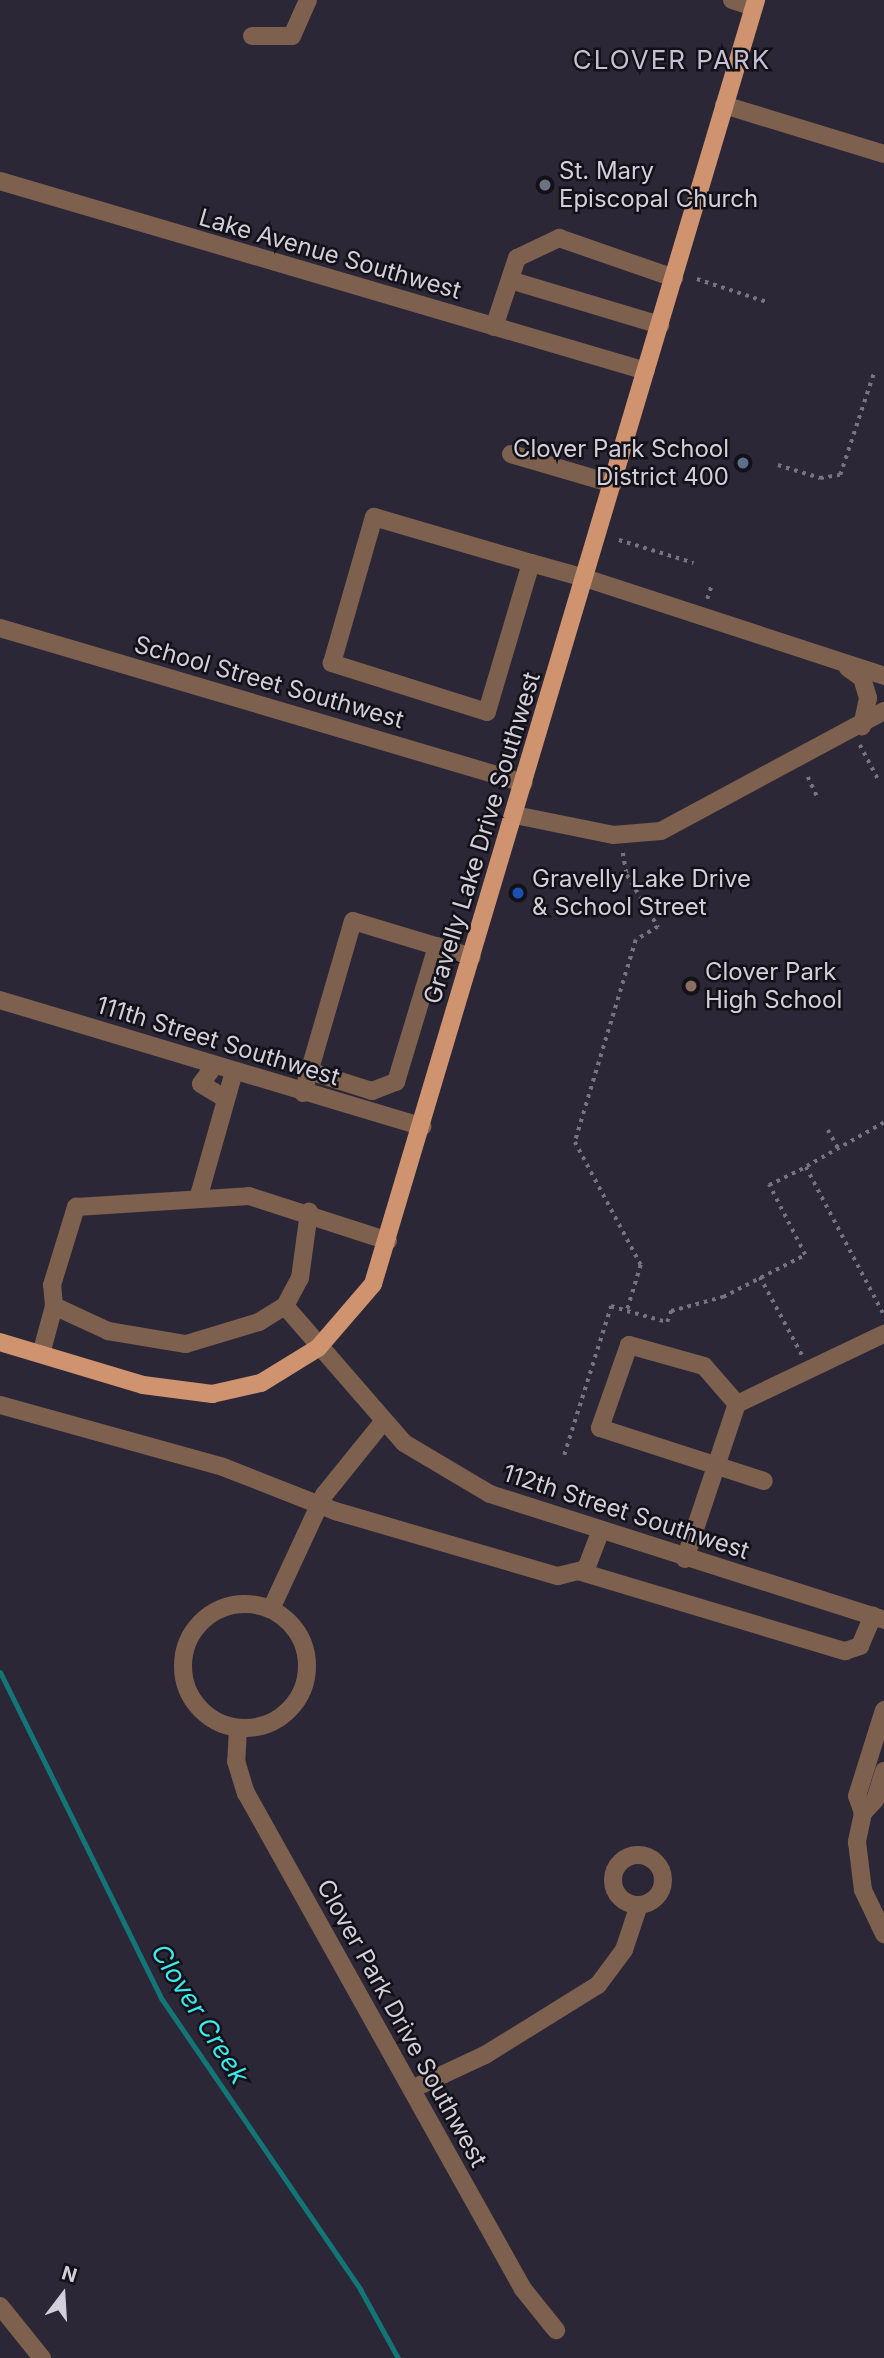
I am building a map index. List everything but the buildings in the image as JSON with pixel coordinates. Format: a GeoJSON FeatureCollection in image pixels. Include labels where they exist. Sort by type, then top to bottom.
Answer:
{"type":"FeatureCollection","features":[{"type":"Feature","properties":{"kind":"main road","name":"Gravelly Lake Drive Southwest"},"geometry":{"type":"LineString","coordinates":[[0,1342],[143,1385],[212,1394],[261,1383],[318,1348],[360,1304],[388,1241],[755,4]]}},
{"type":"Feature","properties":{"kind":"street"},"geometry":{"type":"LineString","coordinates":[[252,36],[292,36],[308,0]]}},
{"type":"Feature","properties":{"kind":"street"},"geometry":{"type":"LineString","coordinates":[[732,0],[755,4]]}},
{"type":"Feature","properties":{"kind":"street"},"geometry":{"type":"LineString","coordinates":[[724,105],[884,153]]}},
{"type":"Feature","properties":{"kind":"street","name":"Lake Avenue Southwest"},"geometry":{"type":"LineString","coordinates":[[0,181],[646,371]]}},
{"type":"Feature","properties":{"kind":"street"},"geometry":{"type":"LineString","coordinates":[[494,327],[517,258],[559,238],[674,278]]}},
{"type":"Feature","properties":{"kind":"street"},"geometry":{"type":"LineString","coordinates":[[510,280],[660,325]]}},
{"type":"Feature","properties":{"kind":"street"},"geometry":{"type":"LineString","coordinates":[[511,454],[613,484]]}},
{"type":"Feature","properties":{"kind":"street"},"geometry":{"type":"LineString","coordinates":[[531,563],[487,712],[332,663],[374,517],[531,563],[585,579],[884,677]]}},
{"type":"Feature","properties":{"kind":"street","name":"School Street Southwest"},"geometry":{"type":"LineString","coordinates":[[0,628],[524,783]]}},
{"type":"Feature","properties":{"kind":"street"},"geometry":{"type":"LineString","coordinates":[[842,664],[865,688],[862,726]]}},
{"type":"Feature","properties":{"kind":"street"},"geometry":{"type":"LineString","coordinates":[[515,815],[613,835],[661,831],[862,726],[884,711]]}},
{"type":"Feature","properties":{"kind":"street"},"geometry":{"type":"LineString","coordinates":[[303,1093],[353,921],[472,957]]}},
{"type":"Feature","properties":{"kind":"street"},"geometry":{"type":"LineString","coordinates":[[309,1071],[365,1088],[396,1083],[437,946]]}},
{"type":"Feature","properties":{"kind":"street","name":"111th Street Southwest"},"geometry":{"type":"LineString","coordinates":[[0,1000],[422,1127]]}},
{"type":"Feature","properties":{"kind":"street"},"geometry":{"type":"LineString","coordinates":[[214,1066],[201,1084],[226,1099]]}},
{"type":"Feature","properties":{"kind":"street"},"geometry":{"type":"LineString","coordinates":[[198,1199],[234,1072]]}},
{"type":"Feature","properties":{"kind":"street"},"geometry":{"type":"LineString","coordinates":[[359,1109],[365,1088]]}},
{"type":"Feature","properties":{"kind":"street"},"geometry":{"type":"LineString","coordinates":[[41,1354],[54,1306],[52,1285],[76,1207],[249,1196],[309,1212],[388,1241]]}},
{"type":"Feature","properties":{"kind":"street"},"geometry":{"type":"LineString","coordinates":[[54,1306],[108,1331],[186,1344],[259,1322],[285,1306],[300,1278],[309,1212]]}},
{"type":"Feature","properties":{"kind":"street","name":"112th Street Southwest"},"geometry":{"type":"LineString","coordinates":[[285,1306],[383,1422],[426,1460],[490,1494],[600,1533],[878,1618]]}},
{"type":"Feature","properties":{"kind":"street"},"geometry":{"type":"LineString","coordinates":[[685,1559],[737,1404],[884,1334]]}},
{"type":"Feature","properties":{"kind":"street"},"geometry":{"type":"LineString","coordinates":[[737,1404],[704,1366],[629,1345],[600,1428],[764,1481]]}},
{"type":"Feature","properties":{"kind":"street"},"geometry":{"type":"LineString","coordinates":[[0,1405],[223,1467],[318,1504],[558,1576],[581,1572],[845,1651],[860,1646],[878,1618]]}},
{"type":"Feature","properties":{"kind":"street"},"geometry":{"type":"LineString","coordinates":[[271,1609],[318,1504],[383,1422]]}},
{"type":"Feature","properties":{"kind":"street"},"geometry":{"type":"LineString","coordinates":[[581,1572],[600,1533]]}},
{"type":"Feature","properties":{"kind":"street"},"geometry":{"type":"LineString","coordinates":[[230,1605],[271,1609],[301,1638],[307,1678],[286,1714],[269,1724],[238,1728],[209,1718],[194,1704],[182,1665],[186,1644],[196,1626],[230,1605]]}},
{"type":"Feature","properties":{"kind":"street"},"geometry":{"type":"LineString","coordinates":[[884,1710],[857,1796],[863,1813],[860,1875],[884,1934]]}},
{"type":"Feature","properties":{"kind":"street","name":"Clover Park Drive Southwest"},"geometry":{"type":"LineString","coordinates":[[238,1728],[236,1761],[246,1793],[523,2289],[556,2330]]}},
{"type":"Feature","properties":{"kind":"street"},"geometry":{"type":"LineString","coordinates":[[863,1813],[875,1800],[884,1772]]}},
{"type":"Feature","properties":{"kind":"street"},"geometry":{"type":"LineString","coordinates":[[412,2089],[485,2055],[598,1985],[624,1950],[639,1905]]}},
{"type":"Feature","properties":{"kind":"street"},"geometry":{"type":"LineString","coordinates":[[0,2306],[42,2358]]}},
{"type":"Feature","properties":{"kind":"path"},"geometry":{"type":"LineString","coordinates":[[697,279],[767,302]]}},
{"type":"Feature","properties":{"kind":"path"},"geometry":{"type":"LineString","coordinates":[[778,465],[820,478],[840,475],[874,372]]}},
{"type":"Feature","properties":{"kind":"path"},"geometry":{"type":"LineString","coordinates":[[620,540],[694,563]]}},
{"type":"Feature","properties":{"kind":"path"},"geometry":{"type":"LineString","coordinates":[[707,599],[712,584]]}},
{"type":"Feature","properties":{"kind":"path"},"geometry":{"type":"LineString","coordinates":[[860,745],[879,781]]}},
{"type":"Feature","properties":{"kind":"path"},"geometry":{"type":"LineString","coordinates":[[808,777],[817,796]]}},
{"type":"Feature","properties":{"kind":"path"},"geometry":{"type":"LineString","coordinates":[[624,853],[627,876],[658,926],[636,940],[575,1142],[641,1265],[628,1311]]}},
{"type":"Feature","properties":{"kind":"path"},"geometry":{"type":"LineString","coordinates":[[564,1455],[611,1306],[667,1322],[671,1311],[723,1297],[805,1255],[769,1185],[884,1123]]}},
{"type":"Feature","properties":{"kind":"path"},"geometry":{"type":"LineString","coordinates":[[828,1130],[838,1149]]}},
{"type":"Feature","properties":{"kind":"path"},"geometry":{"type":"LineString","coordinates":[[806,1167],[884,1315]]}},
{"type":"Feature","properties":{"kind":"path"},"geometry":{"type":"LineString","coordinates":[[760,1277],[803,1358]]}},
{"type":"Feature","properties":{"kind":"waterway","name":"Clover Creek"},"geometry":{"type":"LineString","coordinates":[[0,1672],[161,1998],[360,2289],[398,2358]]}},
{"type":"Feature","properties":{"kind":"place","name":"St. Mary Episcopal Church"},"geometry":{"type":"Point","coordinates":[545,185]}},
{"type":"Feature","properties":{"kind":"place","name":"Clover Park School District 400"},"geometry":{"type":"Point","coordinates":[743,463]}},
{"type":"Feature","properties":{"kind":"place","name":"Gravelly Lake Drive & School Street"},"geometry":{"type":"Point","coordinates":[518,893]}},
{"type":"Feature","properties":{"kind":"place","name":"Clover Park High School"},"geometry":{"type":"Point","coordinates":[691,986]}},
{"type":"Feature","properties":{"kind":"district","name":"CLOVER PARK"},"geometry":{"type":"Point","coordinates":[672,60]}}]}
